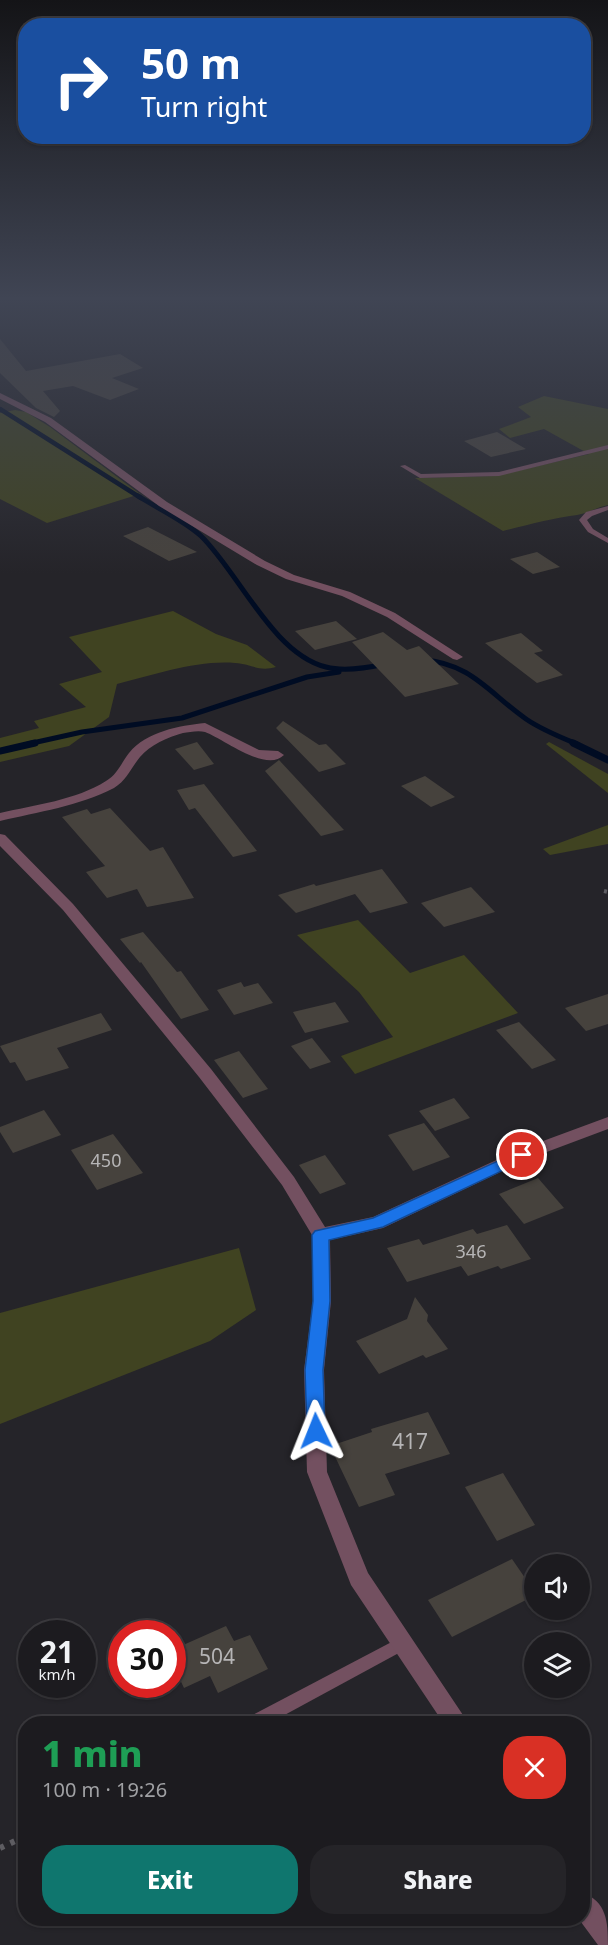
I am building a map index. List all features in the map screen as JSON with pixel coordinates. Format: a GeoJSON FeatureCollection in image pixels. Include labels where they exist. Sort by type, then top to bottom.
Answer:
{"type":"FeatureCollection","features":[{"type":"Feature","properties":{"kind":"street"},"geometry":{"type":"LineString","coordinates":[[0,396],[48,420],[163,504],[261,563],[290,577],[346,594],[391,615],[457,657]]}},
{"type":"Feature","properties":{"kind":"street"},"geometry":{"type":"LineString","coordinates":[[0,817],[79,798],[111,784],[125,772],[135,754],[158,737],[183,729],[205,727],[256,754],[278,755]]}},
{"type":"Feature","properties":{"kind":"street"},"geometry":{"type":"LineString","coordinates":[[0,837],[68,907],[206,1073],[288,1181],[321,1235],[322,1301],[314,1370],[317,1472],[359,1578],[453,1716]]}},
{"type":"Feature","properties":{"kind":"street"},"geometry":{"type":"LineString","coordinates":[[321,1235],[377,1223],[522,1155],[608,1123]]}},
{"type":"Feature","properties":{"kind":"street"},"geometry":{"type":"LineString","coordinates":[[590,1914],[608,1938]]}},
{"type":"Feature","properties":{"kind":"lane"},"geometry":{"type":"LineString","coordinates":[[403,466],[420,476],[499,474],[608,447]]}},
{"type":"Feature","properties":{"kind":"lane"},"geometry":{"type":"LineString","coordinates":[[608,508],[589,514],[583,520],[593,532],[608,541]]}},
{"type":"Feature","properties":{"kind":"lane"},"geometry":{"type":"LineString","coordinates":[[266,1716],[403,1643]]}},
{"type":"Feature","properties":{"kind":"path"},"geometry":{"type":"LineString","coordinates":[[0,1848],[18,1840]]}},
{"type":"Feature","properties":{"kind":"green space"},"geometry":{"type":"Polygon","coordinates":[[[544,396],[608,409],[608,505],[580,514],[503,531],[415,478],[495,476],[589,454],[544,429],[510,438],[499,429],[531,417],[518,407],[544,396]]]}},
{"type":"Feature","properties":{"kind":"green space"},"geometry":{"type":"Polygon","coordinates":[[[15,410],[26,412],[50,427],[140,494],[47,523],[0,499],[0,413],[15,410]]]}},
{"type":"Feature","properties":{"kind":"green space"},"geometry":{"type":"Polygon","coordinates":[[[173,611],[216,634],[247,645],[276,667],[264,669],[235,663],[205,664],[117,684],[109,717],[69,746],[0,762],[0,738],[39,728],[34,721],[86,707],[59,684],[102,672],[69,637],[173,611]]]}},
{"type":"Feature","properties":{"kind":"green space"},"geometry":{"type":"Polygon","coordinates":[[[549,742],[608,774],[608,793],[546,744],[549,742]]]}},
{"type":"Feature","properties":{"kind":"green space"},"geometry":{"type":"Polygon","coordinates":[[[608,825],[608,844],[550,855],[543,849],[608,825]]]}},
{"type":"Feature","properties":{"kind":"green space"},"geometry":{"type":"Polygon","coordinates":[[[358,920],[410,973],[464,955],[518,1013],[355,1074],[341,1056],[393,1037],[359,992],[297,935],[358,920]]]}},
{"type":"Feature","properties":{"kind":"green space"},"geometry":{"type":"Polygon","coordinates":[[[239,1248],[256,1310],[210,1341],[0,1424],[0,1313],[239,1248]]]}},
{"type":"Feature","properties":{"kind":"building"},"geometry":{"type":"Polygon","coordinates":[[[19,392],[44,392],[60,411],[54,417],[36,408],[19,392]]]}},
{"type":"Feature","properties":{"kind":"building"},"geometry":{"type":"Polygon","coordinates":[[[88,392],[132,392],[110,400],[88,392]]]}},
{"type":"Feature","properties":{"kind":"building"},"geometry":{"type":"Polygon","coordinates":[[[497,432],[526,449],[491,457],[464,441],[497,432]]]}},
{"type":"Feature","properties":{"kind":"building"},"geometry":{"type":"Polygon","coordinates":[[[148,527],[197,552],[169,561],[123,536],[148,527]]]}},
{"type":"Feature","properties":{"kind":"building"},"geometry":{"type":"Polygon","coordinates":[[[537,552],[560,567],[533,574],[510,559],[537,552]]]}},
{"type":"Feature","properties":{"kind":"building"},"geometry":{"type":"Polygon","coordinates":[[[336,621],[357,639],[315,650],[295,631],[336,621]]]}},
{"type":"Feature","properties":{"kind":"building"},"geometry":{"type":"Polygon","coordinates":[[[383,632],[407,650],[419,646],[459,684],[405,697],[352,642],[383,632]]]}},
{"type":"Feature","properties":{"kind":"building"},"geometry":{"type":"Polygon","coordinates":[[[521,633],[543,651],[534,653],[563,675],[537,683],[485,643],[521,633]]]}},
{"type":"Feature","properties":{"kind":"building"},"geometry":{"type":"Polygon","coordinates":[[[283,721],[319,745],[326,744],[346,764],[319,772],[276,728],[283,721]]]}},
{"type":"Feature","properties":{"kind":"building"},"geometry":{"type":"Polygon","coordinates":[[[197,742],[214,764],[194,770],[175,749],[197,742]]]}},
{"type":"Feature","properties":{"kind":"building"},"geometry":{"type":"Polygon","coordinates":[[[279,760],[344,830],[321,836],[265,771],[279,760]]]}},
{"type":"Feature","properties":{"kind":"building"},"geometry":{"type":"Polygon","coordinates":[[[425,776],[455,797],[431,807],[401,786],[425,776]]]}},
{"type":"Feature","properties":{"kind":"building"},"geometry":{"type":"Polygon","coordinates":[[[204,784],[257,851],[233,857],[195,808],[189,810],[177,790],[204,784]]]}},
{"type":"Feature","properties":{"kind":"building"},"geometry":{"type":"Polygon","coordinates":[[[110,808],[150,851],[163,847],[194,898],[147,907],[137,889],[107,898],[86,872],[105,866],[62,817],[87,809],[91,814],[110,808]]]}},
{"type":"Feature","properties":{"kind":"building"},"geometry":{"type":"Polygon","coordinates":[[[382,869],[408,903],[370,913],[355,894],[296,913],[278,895],[314,884],[316,886],[382,869]]]}},
{"type":"Feature","properties":{"kind":"building"},"geometry":{"type":"Polygon","coordinates":[[[471,887],[495,912],[444,927],[421,903],[471,887]]]}},
{"type":"Feature","properties":{"kind":"building"},"geometry":{"type":"Polygon","coordinates":[[[143,932],[177,972],[181,971],[209,1010],[181,1019],[141,962],[120,939],[143,932]]]}},
{"type":"Feature","properties":{"kind":"building"},"geometry":{"type":"Polygon","coordinates":[[[241,982],[244,987],[258,983],[273,1003],[234,1015],[217,990],[241,982]]]}},
{"type":"Feature","properties":{"kind":"building"},"geometry":{"type":"Polygon","coordinates":[[[608,994],[608,1024],[586,1031],[565,1008],[608,994]]]}},
{"type":"Feature","properties":{"kind":"building"},"geometry":{"type":"Polygon","coordinates":[[[335,1002],[349,1022],[305,1033],[293,1012],[335,1002]]]}},
{"type":"Feature","properties":{"kind":"building"},"geometry":{"type":"Polygon","coordinates":[[[101,1013],[112,1030],[57,1048],[69,1068],[26,1081],[15,1062],[10,1063],[0,1046],[101,1013]]]}},
{"type":"Feature","properties":{"kind":"building"},"geometry":{"type":"Polygon","coordinates":[[[519,1022],[556,1060],[532,1069],[496,1030],[519,1022]]]}},
{"type":"Feature","properties":{"kind":"building"},"geometry":{"type":"Polygon","coordinates":[[[312,1038],[331,1062],[310,1069],[291,1046],[312,1038]]]}},
{"type":"Feature","properties":{"kind":"building"},"geometry":{"type":"Polygon","coordinates":[[[239,1051],[268,1089],[243,1098],[214,1060],[239,1051]]]}},
{"type":"Feature","properties":{"kind":"building"},"geometry":{"type":"Polygon","coordinates":[[[454,1098],[470,1118],[435,1131],[419,1111],[454,1098]]]}},
{"type":"Feature","properties":{"kind":"building"},"geometry":{"type":"Polygon","coordinates":[[[44,1110],[61,1135],[13,1153],[0,1132],[0,1127],[44,1110]]]}},
{"type":"Feature","properties":{"kind":"building"},"geometry":{"type":"Polygon","coordinates":[[[424,1123],[450,1157],[413,1171],[388,1135],[424,1123]]]}},
{"type":"Feature","properties":{"kind":"building"},"geometry":{"type":"Polygon","coordinates":[[[113,1134],[143,1173],[97,1190],[71,1150],[113,1134]]]}},
{"type":"Feature","properties":{"kind":"building"},"geometry":{"type":"Polygon","coordinates":[[[325,1155],[346,1184],[320,1194],[299,1165],[325,1155]]]}},
{"type":"Feature","properties":{"kind":"building"},"geometry":{"type":"Polygon","coordinates":[[[538,1178],[564,1208],[524,1224],[499,1194],[538,1178]]]}},
{"type":"Feature","properties":{"kind":"building"},"geometry":{"type":"Polygon","coordinates":[[[507,1225],[531,1259],[501,1269],[498,1266],[468,1276],[461,1266],[407,1282],[387,1248],[419,1239],[423,1245],[473,1229],[477,1234],[507,1225]]]}},
{"type":"Feature","properties":{"kind":"building"},"geometry":{"type":"Polygon","coordinates":[[[415,1297],[428,1315],[427,1321],[448,1349],[426,1358],[423,1355],[379,1374],[356,1341],[407,1319],[415,1297]]]}},
{"type":"Feature","properties":{"kind":"building"},"geometry":{"type":"Polygon","coordinates":[[[428,1412],[450,1454],[385,1474],[395,1495],[359,1507],[330,1446],[372,1432],[371,1429],[428,1412]]]}},
{"type":"Feature","properties":{"kind":"building"},"geometry":{"type":"Polygon","coordinates":[[[503,1473],[535,1525],[497,1541],[465,1487],[503,1473]]]}},
{"type":"Feature","properties":{"kind":"building"},"geometry":{"type":"Polygon","coordinates":[[[512,1559],[524,1576],[524,1601],[452,1637],[428,1600],[512,1559]]]}},
{"type":"Feature","properties":{"kind":"building"},"geometry":{"type":"Polygon","coordinates":[[[226,1626],[234,1641],[250,1635],[268,1669],[218,1693],[210,1676],[186,1687],[186,1644],[226,1626]]]}},
{"type":"Feature","properties":{"kind":"waterway"},"geometry":{"type":"LineString","coordinates":[[0,409],[141,498]]}},
{"type":"Feature","properties":{"kind":"waterway"},"geometry":{"type":"LineString","coordinates":[[138,496],[201,536],[273,630],[307,659],[326,667],[340,669],[385,664]]}},
{"type":"Feature","properties":{"kind":"waterway"},"geometry":{"type":"LineString","coordinates":[[423,660],[440,662],[467,673],[532,723],[577,744]]}},
{"type":"Feature","properties":{"kind":"waterway"},"geometry":{"type":"LineString","coordinates":[[28,744],[82,732],[182,718],[307,677],[339,672]]}},
{"type":"Feature","properties":{"kind":"waterway"},"geometry":{"type":"LineString","coordinates":[[0,751],[35,743]]}},
{"type":"Feature","properties":{"kind":"waterway"},"geometry":{"type":"LineString","coordinates":[[573,743],[608,760]]}},
{"type":"Feature","properties":{"kind":"route"},"geometry":{"type":"LineString","coordinates":[[316,1431],[314,1370],[322,1301],[321,1235],[377,1223],[522,1155]]}}]}
